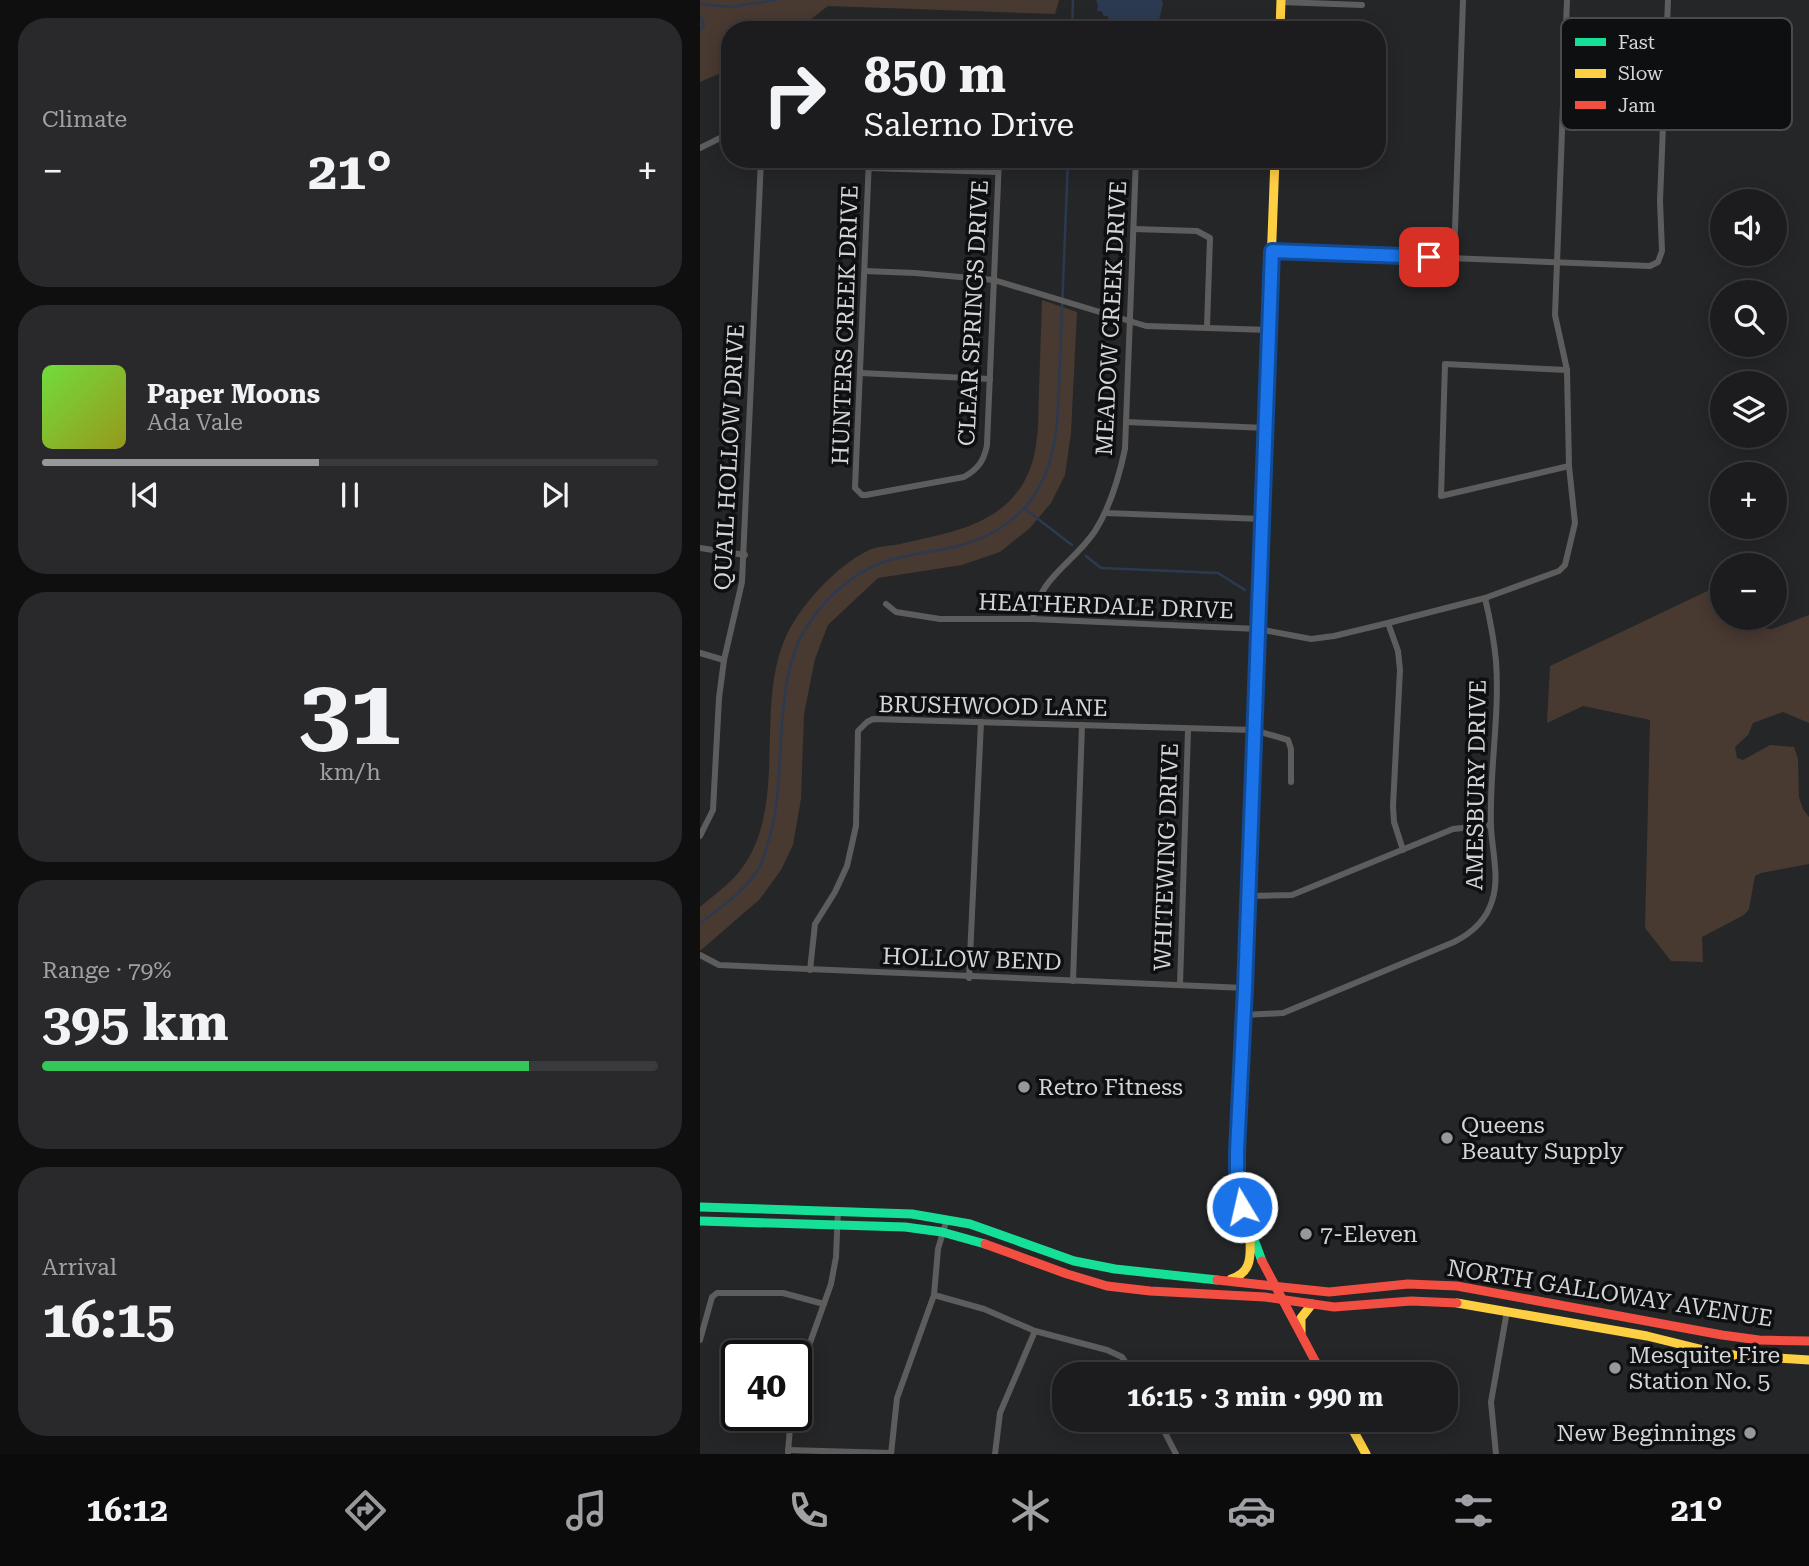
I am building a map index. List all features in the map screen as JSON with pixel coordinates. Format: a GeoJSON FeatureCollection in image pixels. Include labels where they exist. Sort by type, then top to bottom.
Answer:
{"type":"FeatureCollection","features":[{"type":"Feature","properties":{"kind":"main road"},"geometry":{"type":"LineString","coordinates":[[1280,21],[1281,1]]}},
{"type":"Feature","properties":{"kind":"main road"},"geometry":{"type":"LineString","coordinates":[[1275,168],[1237,1172],[1244,1213],[1257,1253],[1316,1362]]}},
{"type":"Feature","properties":{"kind":"main road","name":"NORTH GALLOWAY AVENUE"},"geometry":{"type":"LineString","coordinates":[[700,1207],[912,1214],[947,1219],[994,1231],[1074,1261],[1115,1269],[1329,1292],[1432,1284],[1511,1294],[1743,1338],[1809,1342]]}},
{"type":"Feature","properties":{"kind":"main road","name":"NORTH GALLOWAY AVENUE"},"geometry":{"type":"LineString","coordinates":[[700,1221],[905,1227],[942,1232],[986,1244],[1107,1286],[1282,1299],[1334,1307],[1421,1301],[1482,1306],[1647,1336],[1720,1354],[1809,1360]]}},
{"type":"Feature","properties":{"kind":"main road"},"geometry":{"type":"LineString","coordinates":[[1222,1281],[1237,1278],[1249,1268],[1250,1232]]}},
{"type":"Feature","properties":{"kind":"main road"},"geometry":{"type":"LineString","coordinates":[[1042,1265],[1048,1251]]}},
{"type":"Feature","properties":{"kind":"main road"},"geometry":{"type":"LineString","coordinates":[[1507,1311],[1511,1294]]}},
{"type":"Feature","properties":{"kind":"main road"},"geometry":{"type":"LineString","coordinates":[[1527,1314],[1530,1298]]}},
{"type":"Feature","properties":{"kind":"main road"},"geometry":{"type":"LineString","coordinates":[[1301,1335],[1301,1318],[1312,1304]]}},
{"type":"Feature","properties":{"kind":"main road"},"geometry":{"type":"LineString","coordinates":[[1647,1336],[1649,1321]]}},
{"type":"Feature","properties":{"kind":"main road"},"geometry":{"type":"LineString","coordinates":[[1354,1432],[1366,1454]]}},
{"type":"Feature","properties":{"kind":"street"},"geometry":{"type":"LineString","coordinates":[[1454,258],[1463,0]]}},
{"type":"Feature","properties":{"kind":"street","name":"HEATHERDALE DRIVE"},"geometry":{"type":"LineString","coordinates":[[1566,18],[1567,0]]}},
{"type":"Feature","properties":{"kind":"street"},"geometry":{"type":"LineString","coordinates":[[1667,18],[1668,0]]}},
{"type":"Feature","properties":{"kind":"street"},"geometry":{"type":"LineString","coordinates":[[1281,1],[1362,5]]}},
{"type":"Feature","properties":{"kind":"street","name":"HEATHERDALE DRIVE"},"geometry":{"type":"LineString","coordinates":[[886,604],[896,612],[940,619],[1033,619],[1258,629],[1311,639],[1388,624],[1485,598],[1559,571],[1565,565],[1575,523],[1569,466],[1567,370],[1555,315],[1562,130]]}},
{"type":"Feature","properties":{"kind":"street"},"geometry":{"type":"LineString","coordinates":[[1272,251],[1650,266],[1658,262],[1662,251],[1660,201],[1663,130]]}},
{"type":"Feature","properties":{"kind":"street"},"geometry":{"type":"LineString","coordinates":[[700,148],[721,138]]}},
{"type":"Feature","properties":{"kind":"street","name":"QUAIL HOLLOW DRIVE"},"geometry":{"type":"LineString","coordinates":[[700,836],[713,810],[719,698],[745,555],[761,168]]}},
{"type":"Feature","properties":{"kind":"street"},"geometry":{"type":"LineString","coordinates":[[869,168],[999,172]]}},
{"type":"Feature","properties":{"kind":"street","name":"HUNTERS CREEK DRIVE"},"geometry":{"type":"LineString","coordinates":[[858,492],[855,488],[869,168]]}},
{"type":"Feature","properties":{"kind":"street","name":"CLEAR SPRINGS DRIVE"},"geometry":{"type":"LineString","coordinates":[[858,492],[866,495],[964,477],[982,463],[986,450],[999,168]]}},
{"type":"Feature","properties":{"kind":"street","name":"MEADOW CREEK DRIVE"},"geometry":{"type":"LineString","coordinates":[[1033,619],[1035,603],[1041,590],[1081,549],[1105,513],[1123,459],[1136,168]]}},
{"type":"Feature","properties":{"kind":"street"},"geometry":{"type":"LineString","coordinates":[[1133,229],[1197,231],[1210,238],[1207,327]]}},
{"type":"Feature","properties":{"kind":"street"},"geometry":{"type":"LineString","coordinates":[[865,271],[994,280],[1129,321],[1161,327],[1269,330]]}},
{"type":"Feature","properties":{"kind":"street"},"geometry":{"type":"LineString","coordinates":[[1567,370],[1446,363],[1441,496],[1569,466]]}},
{"type":"Feature","properties":{"kind":"street"},"geometry":{"type":"LineString","coordinates":[[860,373],[990,379]]}},
{"type":"Feature","properties":{"kind":"street"},"geometry":{"type":"LineString","coordinates":[[1126,422],[1266,428]]}},
{"type":"Feature","properties":{"kind":"street"},"geometry":{"type":"LineString","coordinates":[[1105,513],[1263,519]]}},
{"type":"Feature","properties":{"kind":"street"},"geometry":{"type":"LineString","coordinates":[[700,548],[745,555]]}},
{"type":"Feature","properties":{"kind":"street","name":"AMESBURY DRIVE"},"geometry":{"type":"LineString","coordinates":[[1244,1015],[1283,1013],[1454,942],[1478,927],[1492,902],[1495,886],[1491,825],[1496,664],[1493,633],[1485,598]]}},
{"type":"Feature","properties":{"kind":"street"},"geometry":{"type":"LineString","coordinates":[[1388,624],[1398,651],[1400,670],[1393,806],[1394,822],[1404,850]]}},
{"type":"Feature","properties":{"kind":"street"},"geometry":{"type":"LineString","coordinates":[[700,653],[724,660]]}},
{"type":"Feature","properties":{"kind":"street","name":"BRUSHWOOD LANE"},"geometry":{"type":"LineString","coordinates":[[810,970],[815,924],[847,866],[856,826],[858,732],[873,719],[1254,730],[1288,740],[1292,749],[1291,782]]}},
{"type":"Feature","properties":{"kind":"street"},"geometry":{"type":"LineString","coordinates":[[969,978],[981,722]]}},
{"type":"Feature","properties":{"kind":"street"},"geometry":{"type":"LineString","coordinates":[[1073,981],[1082,725]]}},
{"type":"Feature","properties":{"kind":"street","name":"WHITEWING DRIVE"},"geometry":{"type":"LineString","coordinates":[[1180,985],[1188,730]]}},
{"type":"Feature","properties":{"kind":"street"},"geometry":{"type":"LineString","coordinates":[[1248,896],[1292,895],[1453,829],[1491,825]]}},
{"type":"Feature","properties":{"kind":"street","name":"HOLLOW BEND"},"geometry":{"type":"LineString","coordinates":[[700,955],[719,965],[1245,988]]}},
{"type":"Feature","properties":{"kind":"street"},"geometry":{"type":"LineString","coordinates":[[811,1340],[836,1257],[838,1210]]}},
{"type":"Feature","properties":{"kind":"street"},"geometry":{"type":"LineString","coordinates":[[790,1431],[788,1452],[891,1453],[897,1398],[934,1295],[938,1249],[947,1219]]}},
{"type":"Feature","properties":{"kind":"street"},"geometry":{"type":"LineString","coordinates":[[700,1340],[712,1297],[717,1293],[783,1293],[824,1304]]}},
{"type":"Feature","properties":{"kind":"street"},"geometry":{"type":"LineString","coordinates":[[934,1295],[984,1309],[1035,1331],[1107,1350],[1122,1357],[1125,1362]]}},
{"type":"Feature","properties":{"kind":"street"},"geometry":{"type":"LineString","coordinates":[[1496,1454],[1491,1402],[1507,1311]]}},
{"type":"Feature","properties":{"kind":"street"},"geometry":{"type":"LineString","coordinates":[[995,1454],[1000,1413],[1035,1331]]}},
{"type":"Feature","properties":{"kind":"street"},"geometry":{"type":"LineString","coordinates":[[1165,1432],[1175,1451],[1165,1454]]}},
{"type":"Feature","properties":{"kind":"shaded area"},"geometry":{"type":"Polygon","coordinates":[[[700,0],[1059,0],[1055,14],[828,6],[809,21],[721,21],[721,73],[700,82],[700,0]]]}},
{"type":"Feature","properties":{"kind":"shaded area"},"geometry":{"type":"Polygon","coordinates":[[[1042,300],[1077,312],[1071,433],[1065,475],[1051,503],[1030,528],[1000,552],[962,565],[878,578],[828,625],[815,659],[804,714],[801,799],[793,845],[781,870],[759,900],[700,951],[700,907],[739,872],[754,847],[763,820],[768,790],[776,669],[790,628],[819,589],[857,557],[873,549],[936,536],[972,525],[1003,507],[1016,494],[1031,468],[1036,446],[1042,300]]]}},
{"type":"Feature","properties":{"kind":"shaded area"},"geometry":{"type":"Polygon","coordinates":[[[1710,590],[1710,630],[1787,630],[1787,623],[1809,615],[1809,723],[1783,712],[1753,723],[1748,735],[1735,747],[1737,758],[1743,760],[1770,745],[1794,747],[1798,759],[1799,797],[1809,817],[1809,864],[1755,876],[1749,909],[1744,915],[1702,937],[1703,962],[1671,961],[1645,928],[1650,720],[1583,706],[1547,723],[1550,666],[1710,590]]]}},
{"type":"Feature","properties":{"kind":"water"},"geometry":{"type":"Polygon","coordinates":[[[1096,0],[1162,0],[1163,3],[1159,21],[1110,21],[1101,11],[1097,11],[1096,0]]]}},
{"type":"Feature","properties":{"kind":"waterway"},"geometry":{"type":"LineString","coordinates":[[700,4],[730,7],[776,0]]}},
{"type":"Feature","properties":{"kind":"waterway"},"geometry":{"type":"LineString","coordinates":[[1072,21],[1073,0]]}},
{"type":"Feature","properties":{"kind":"waterway"},"geometry":{"type":"LineString","coordinates":[[700,16],[704,25],[700,30]]}},
{"type":"Feature","properties":{"kind":"waterway"},"geometry":{"type":"LineString","coordinates":[[700,923],[739,892],[763,861],[778,792],[783,706],[788,678],[795,652],[813,617],[840,588],[874,566],[969,543],[996,531],[1029,502],[1045,475],[1050,462],[1057,419],[1068,168]]}},
{"type":"Feature","properties":{"kind":"waterway"},"geometry":{"type":"LineString","coordinates":[[1025,509],[1072,545]]}},
{"type":"Feature","properties":{"kind":"waterway"},"geometry":{"type":"LineString","coordinates":[[1086,556],[1101,568],[1218,573],[1245,590]]}},
{"type":"Feature","properties":{"kind":"traffic: fast"},"geometry":{"type":"LineString","coordinates":[[1256,656],[1237,1172],[1249,1226],[1262,1261]]}},
{"type":"Feature","properties":{"kind":"traffic: fast"},"geometry":{"type":"LineString","coordinates":[[700,1207],[912,1214],[970,1224],[1074,1261],[1115,1269],[1217,1280]]}},
{"type":"Feature","properties":{"kind":"traffic: fast"},"geometry":{"type":"LineString","coordinates":[[700,1221],[905,1227],[942,1232],[985,1244]]}},
{"type":"Feature","properties":{"kind":"traffic: slow"},"geometry":{"type":"LineString","coordinates":[[1280,21],[1281,0]]}},
{"type":"Feature","properties":{"kind":"traffic: slow"},"geometry":{"type":"LineString","coordinates":[[1256,656],[1275,168]]}},
{"type":"Feature","properties":{"kind":"traffic: slow"},"geometry":{"type":"LineString","coordinates":[[1231,1279],[1246,1269],[1250,1241]]}},
{"type":"Feature","properties":{"kind":"traffic: slow"},"geometry":{"type":"LineString","coordinates":[[1457,1303],[1647,1336],[1720,1354],[1809,1360]]}},
{"type":"Feature","properties":{"kind":"traffic: slow"},"geometry":{"type":"LineString","coordinates":[[1301,1333],[1301,1318],[1312,1304]]}},
{"type":"Feature","properties":{"kind":"traffic: slow"},"geometry":{"type":"LineString","coordinates":[[1354,1432],[1366,1454]]}},
{"type":"Feature","properties":{"kind":"traffic: jam"},"geometry":{"type":"LineString","coordinates":[[985,1244],[1107,1286],[1265,1297],[1334,1307],[1411,1301],[1457,1303]]}},
{"type":"Feature","properties":{"kind":"traffic: jam"},"geometry":{"type":"LineString","coordinates":[[1262,1261],[1316,1362]]}},
{"type":"Feature","properties":{"kind":"traffic: jam"},"geometry":{"type":"LineString","coordinates":[[1217,1280],[1329,1292],[1408,1284],[1457,1286],[1722,1335],[1759,1340],[1809,1341]]}},
{"type":"Feature","properties":{"kind":"place","name":"Retro Fitness"},"geometry":{"type":"Point","coordinates":[1024,1087]}},
{"type":"Feature","properties":{"kind":"place","name":"Queens Beauty Supply"},"geometry":{"type":"Point","coordinates":[1447,1138]}},
{"type":"Feature","properties":{"kind":"place","name":"7-Eleven"},"geometry":{"type":"Point","coordinates":[1306,1234]}},
{"type":"Feature","properties":{"kind":"place","name":"Mesquite Fire Station No. 5"},"geometry":{"type":"Point","coordinates":[1615,1368]}},
{"type":"Feature","properties":{"kind":"place","name":"New Beginnings"},"geometry":{"type":"Point","coordinates":[1750,1433]}},
{"type":"Feature","properties":{"kind":"route"},"geometry":{"type":"LineString","coordinates":[[1242,1207],[1237,1152],[1272,251],[1429,257]]}}]}
